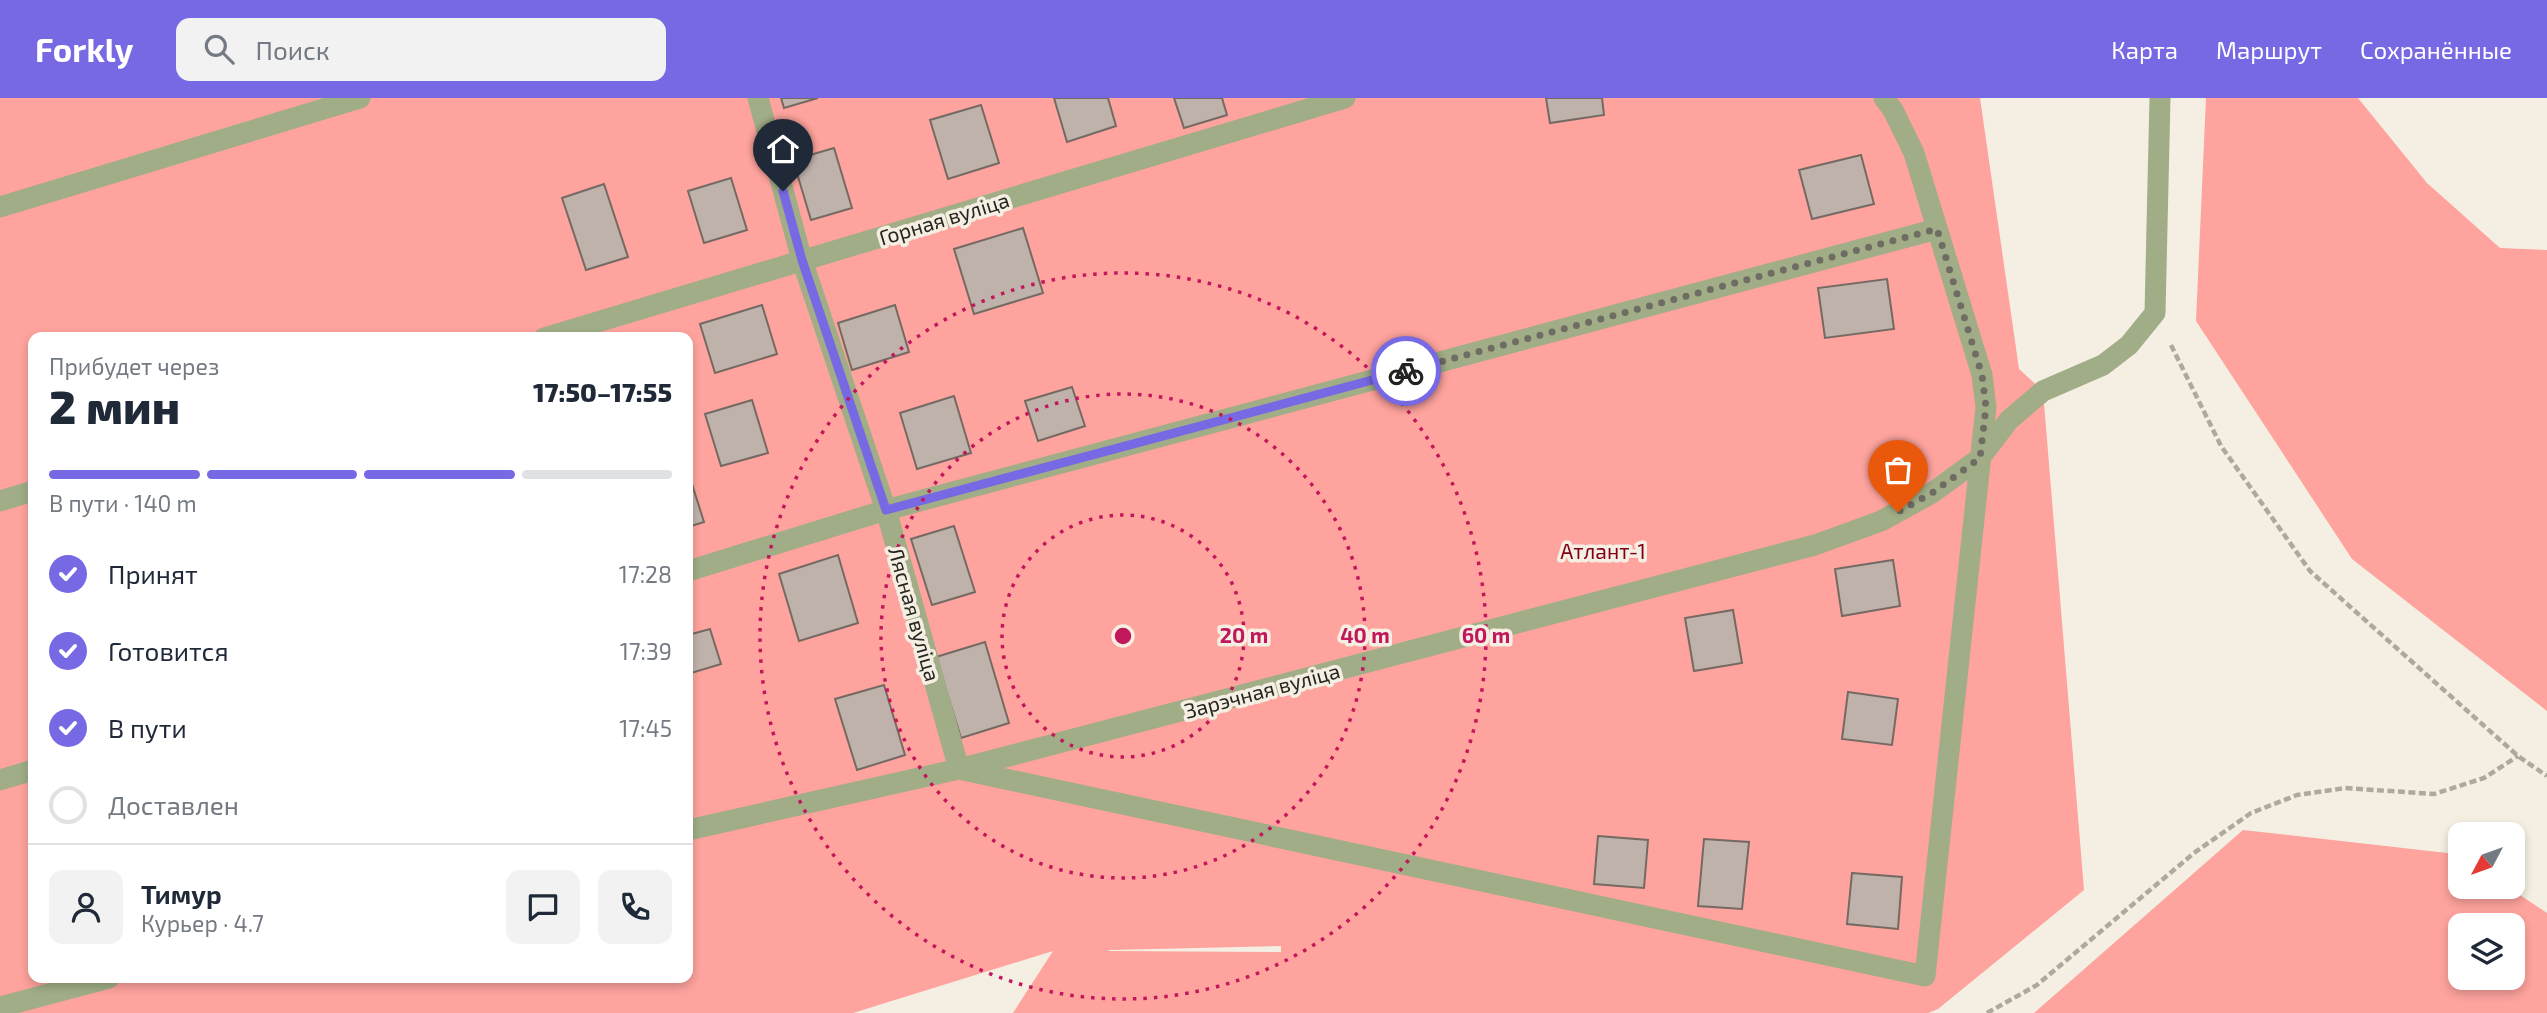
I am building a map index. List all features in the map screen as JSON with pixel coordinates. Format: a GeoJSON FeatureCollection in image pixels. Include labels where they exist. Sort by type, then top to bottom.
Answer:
{"type":"FeatureCollection","features":[{"type":"Feature","properties":{"kind":"street"},"geometry":{"type":"LineString","coordinates":[[0,206],[360,98]]}},
{"type":"Feature","properties":{"kind":"street","name":"Лясная вуліца"},"geometry":{"type":"LineString","coordinates":[[758,98],[802,260],[886,510],[959,769]]}},
{"type":"Feature","properties":{"kind":"street","name":"Горная вуліца"},"geometry":{"type":"LineString","coordinates":[[564,332],[1345,98]]}},
{"type":"Feature","properties":{"kind":"street"},"geometry":{"type":"LineString","coordinates":[[959,769],[1925,976],[1986,407],[1982,375],[1913,153],[1893,110],[1884,98]]}},
{"type":"Feature","properties":{"kind":"street"},"geometry":{"type":"LineString","coordinates":[[1980,458],[2009,420],[2043,391],[2103,365],[2129,345],[2155,313],[2160,98]]}},
{"type":"Feature","properties":{"kind":"street"},"geometry":{"type":"LineString","coordinates":[[693,569],[886,510],[1937,229]]}},
{"type":"Feature","properties":{"kind":"street","name":"Зарэчная вуліца"},"geometry":{"type":"LineString","coordinates":[[693,829],[959,769],[1815,545],[1881,521],[1932,493],[1980,458]]}},
{"type":"Feature","properties":{"kind":"street"},"geometry":{"type":"LineString","coordinates":[[0,501],[28,493]]}},
{"type":"Feature","properties":{"kind":"street"},"geometry":{"type":"LineString","coordinates":[[0,780],[28,772]]}},
{"type":"Feature","properties":{"kind":"street"},"geometry":{"type":"LineString","coordinates":[[0,1007],[89,983]]}},
{"type":"Feature","properties":{"kind":"path"},"geometry":{"type":"LineString","coordinates":[[2155,313],[2221,446],[2310,571],[2518,756],[2547,776]]}},
{"type":"Feature","properties":{"kind":"path"},"geometry":{"type":"LineString","coordinates":[[1987,1013],[2037,985],[2194,853],[2251,813],[2297,795],[2346,788],[2434,794],[2484,778],[2518,756]]}},
{"type":"Feature","properties":{"kind":"green space","name":"Атлант-1"},"geometry":{"type":"Polygon","coordinates":[[[0,98],[1980,98],[2019,369],[2043,391],[2084,890],[1938,1009],[1928,1013],[1013,1013],[1053,951],[853,1013],[0,1013],[0,98]],[[1281,946],[1108,951],[1281,952],[1281,946]]]}},
{"type":"Feature","properties":{"kind":"green space"},"geometry":{"type":"Polygon","coordinates":[[[2206,98],[2358,98],[2427,183],[2500,248],[2547,250],[2547,711],[2352,559],[2196,321],[2206,98]]]}},
{"type":"Feature","properties":{"kind":"green space"},"geometry":{"type":"Polygon","coordinates":[[[2243,830],[2448,853],[2448,900],[2525,898],[2547,913],[2547,1013],[2034,1013],[2243,830]]]}},
{"type":"Feature","properties":{"kind":"building"},"geometry":{"type":"Polygon","coordinates":[[[781,98],[818,98],[784,108],[781,98]]]}},
{"type":"Feature","properties":{"kind":"building"},"geometry":{"type":"Polygon","coordinates":[[[1054,98],[1108,98],[1116,126],[1067,142],[1054,98]]]}},
{"type":"Feature","properties":{"kind":"building"},"geometry":{"type":"Polygon","coordinates":[[[1174,98],[1222,98],[1227,115],[1184,128],[1174,98]]]}},
{"type":"Feature","properties":{"kind":"building"},"geometry":{"type":"Polygon","coordinates":[[[1546,98],[1602,98],[1604,115],[1550,123],[1546,98]]]}},
{"type":"Feature","properties":{"kind":"building"},"geometry":{"type":"Polygon","coordinates":[[[981,105],[999,163],[948,179],[930,120],[981,105]]]}},
{"type":"Feature","properties":{"kind":"building"},"geometry":{"type":"Polygon","coordinates":[[[834,148],[852,208],[811,220],[793,160],[834,148]]]}},
{"type":"Feature","properties":{"kind":"building"},"geometry":{"type":"Polygon","coordinates":[[[1861,155],[1874,204],[1812,219],[1799,170],[1861,155]]]}},
{"type":"Feature","properties":{"kind":"building"},"geometry":{"type":"Polygon","coordinates":[[[731,178],[747,230],[704,243],[688,191],[731,178]]]}},
{"type":"Feature","properties":{"kind":"building"},"geometry":{"type":"Polygon","coordinates":[[[604,184],[628,257],[586,270],[562,198],[604,184]]]}},
{"type":"Feature","properties":{"kind":"building"},"geometry":{"type":"Polygon","coordinates":[[[1023,228],[1043,293],[974,314],[954,249],[1023,228]]]}},
{"type":"Feature","properties":{"kind":"building"},"geometry":{"type":"Polygon","coordinates":[[[1887,279],[1894,329],[1825,338],[1818,288],[1887,279]]]}},
{"type":"Feature","properties":{"kind":"building"},"geometry":{"type":"Polygon","coordinates":[[[762,305],[777,354],[715,373],[700,324],[762,305]]]}},
{"type":"Feature","properties":{"kind":"building"},"geometry":{"type":"Polygon","coordinates":[[[895,305],[909,352],[852,370],[838,323],[895,305]]]}},
{"type":"Feature","properties":{"kind":"building"},"geometry":{"type":"Polygon","coordinates":[[[1072,387],[1085,426],[1038,441],[1025,401],[1072,387]]]}},
{"type":"Feature","properties":{"kind":"building"},"geometry":{"type":"Polygon","coordinates":[[[954,396],[971,453],[917,469],[900,413],[954,396]]]}},
{"type":"Feature","properties":{"kind":"building"},"geometry":{"type":"Polygon","coordinates":[[[752,400],[768,453],[721,466],[705,414],[752,400]]]}},
{"type":"Feature","properties":{"kind":"building"},"geometry":{"type":"Polygon","coordinates":[[[693,487],[704,522],[693,525],[693,487]]]}},
{"type":"Feature","properties":{"kind":"building"},"geometry":{"type":"Polygon","coordinates":[[[954,526],[975,592],[932,605],[911,539],[954,526]]]}},
{"type":"Feature","properties":{"kind":"building"},"geometry":{"type":"Polygon","coordinates":[[[838,555],[858,623],[799,641],[779,574],[838,555]]]}},
{"type":"Feature","properties":{"kind":"building"},"geometry":{"type":"Polygon","coordinates":[[[1893,560],[1900,606],[1842,616],[1835,569],[1893,560]]]}},
{"type":"Feature","properties":{"kind":"building"},"geometry":{"type":"Polygon","coordinates":[[[1733,610],[1742,663],[1694,671],[1685,618],[1733,610]]]}},
{"type":"Feature","properties":{"kind":"building"},"geometry":{"type":"Polygon","coordinates":[[[710,629],[721,664],[693,672],[693,634],[710,629]]]}},
{"type":"Feature","properties":{"kind":"building"},"geometry":{"type":"Polygon","coordinates":[[[985,642],[1009,723],[961,738],[936,657],[985,642]]]}},
{"type":"Feature","properties":{"kind":"building"},"geometry":{"type":"Polygon","coordinates":[[[884,685],[905,755],[857,770],[835,699],[884,685]]]}},
{"type":"Feature","properties":{"kind":"building"},"geometry":{"type":"Polygon","coordinates":[[[1848,692],[1898,699],[1892,745],[1842,739],[1848,692]]]}},
{"type":"Feature","properties":{"kind":"building"},"geometry":{"type":"Polygon","coordinates":[[[1598,836],[1648,840],[1644,888],[1594,884],[1598,836]]]}},
{"type":"Feature","properties":{"kind":"building"},"geometry":{"type":"Polygon","coordinates":[[[1704,839],[1749,842],[1742,909],[1698,906],[1704,839]]]}},
{"type":"Feature","properties":{"kind":"building"},"geometry":{"type":"Polygon","coordinates":[[[1852,873],[1902,877],[1898,929],[1847,924],[1852,873]]]}},
{"type":"Feature","properties":{"kind":"way so far"},"geometry":{"type":"LineString","coordinates":[[1406,371],[1937,229],[1982,375],[1986,407],[1980,458],[1932,493],[1898,512]]}},
{"type":"Feature","properties":{"kind":"route"},"geometry":{"type":"LineString","coordinates":[[783,191],[802,260],[886,510],[1406,371]]}}]}
